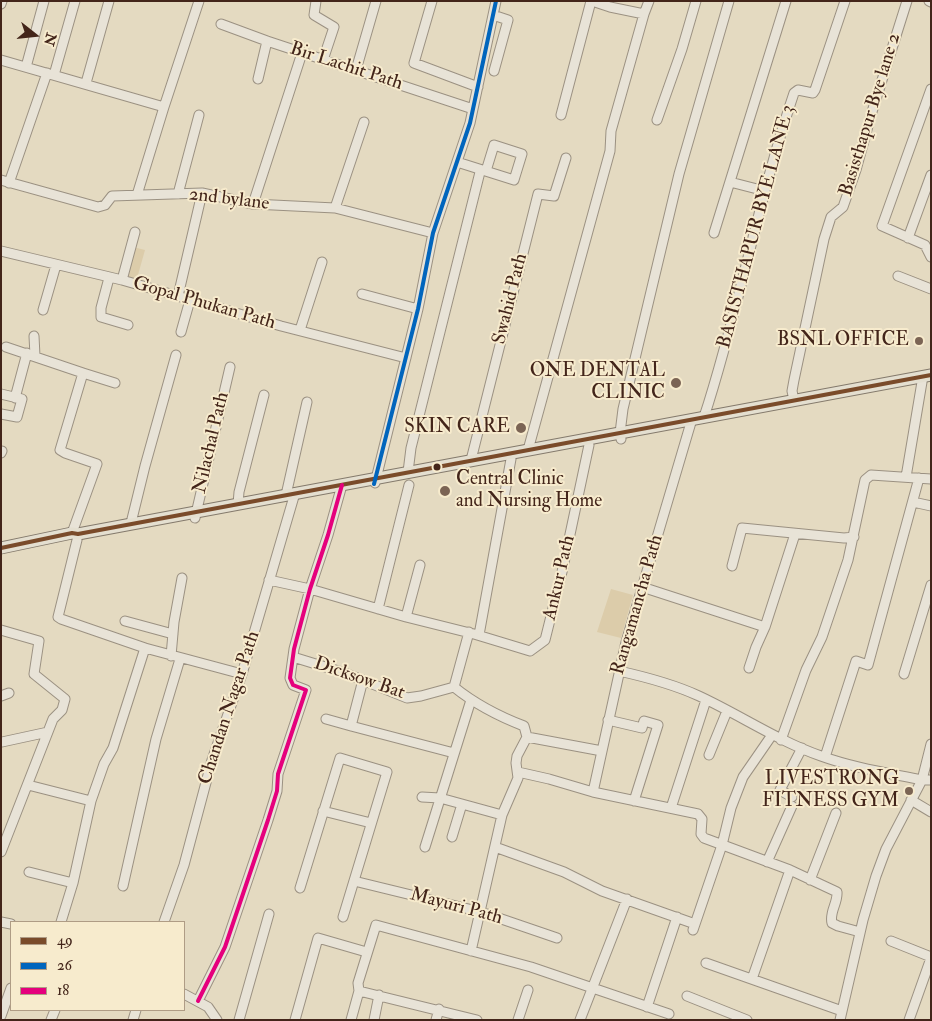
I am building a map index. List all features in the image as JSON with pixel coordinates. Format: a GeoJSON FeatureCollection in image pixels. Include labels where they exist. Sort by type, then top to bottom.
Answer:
{"type":"FeatureCollection","features":[{"type":"Feature","properties":{"kind":"main road"},"geometry":{"type":"LineString","coordinates":[[696,421],[927,379]]}},
{"type":"Feature","properties":{"kind":"main road"},"geometry":{"type":"LineString","coordinates":[[196,515],[238,504],[342,488],[408,472],[471,460],[621,436],[794,400],[927,379]]}},
{"type":"Feature","properties":{"kind":"main road"},"geometry":{"type":"LineString","coordinates":[[376,480],[589,445],[621,436]]}},
{"type":"Feature","properties":{"kind":"main road"},"geometry":{"type":"LineString","coordinates":[[1,554],[78,534],[131,527],[291,496]]}},
{"type":"Feature","properties":{"kind":"main road"},"geometry":{"type":"LineString","coordinates":[[1,548],[74,536]]}},
{"type":"Feature","properties":{"kind":"street"},"geometry":{"type":"LineString","coordinates":[[26,67],[44,1]]}},
{"type":"Feature","properties":{"kind":"street"},"geometry":{"type":"LineString","coordinates":[[5,181],[51,74],[75,1]]}},
{"type":"Feature","properties":{"kind":"street"},"geometry":{"type":"LineString","coordinates":[[86,84],[109,1]]}},
{"type":"Feature","properties":{"kind":"street"},"geometry":{"type":"LineString","coordinates":[[137,195],[199,1]]}},
{"type":"Feature","properties":{"kind":"street"},"geometry":{"type":"LineString","coordinates":[[356,70],[376,1]]}},
{"type":"Feature","properties":{"kind":"street"},"geometry":{"type":"LineString","coordinates":[[432,1],[414,63],[478,86]]}},
{"type":"Feature","properties":{"kind":"street"},"geometry":{"type":"LineString","coordinates":[[376,480],[418,309],[433,233],[470,123],[496,1]]}},
{"type":"Feature","properties":{"kind":"street"},"geometry":{"type":"LineString","coordinates":[[561,115],[592,1],[644,14]]}},
{"type":"Feature","properties":{"kind":"street"},"geometry":{"type":"LineString","coordinates":[[528,450],[610,151],[611,131],[649,1]]}},
{"type":"Feature","properties":{"kind":"street"},"geometry":{"type":"LineString","coordinates":[[657,120],[682,49],[696,1]]}},
{"type":"Feature","properties":{"kind":"street"},"geometry":{"type":"LineString","coordinates":[[621,436],[623,409],[679,174],[729,1]]}},
{"type":"Feature","properties":{"kind":"street"},"geometry":{"type":"LineString","coordinates":[[714,233],[786,1]]}},
{"type":"Feature","properties":{"kind":"street","name":"BASISTHAPUR BYE LANE 3"},"geometry":{"type":"LineString","coordinates":[[696,421],[735,311],[765,191],[794,93],[798,90],[813,93],[815,90],[845,1]]}},
{"type":"Feature","properties":{"kind":"street","name":"Basisthapur Bye lane 2"},"geometry":{"type":"LineString","coordinates":[[794,400],[792,392],[794,380],[824,239],[831,217],[842,207],[856,170],[871,115],[907,1]]}},
{"type":"Feature","properties":{"kind":"street"},"geometry":{"type":"LineString","coordinates":[[314,2],[314,15],[334,27],[323,60]]}},
{"type":"Feature","properties":{"kind":"street"},"geometry":{"type":"LineString","coordinates":[[493,14],[508,20],[494,71]]}},
{"type":"Feature","properties":{"kind":"street","name":"Bir Lachit Path"},"geometry":{"type":"LineString","coordinates":[[220,24],[323,60],[473,108]]}},
{"type":"Feature","properties":{"kind":"street"},"geometry":{"type":"LineString","coordinates":[[258,78],[267,41]]}},
{"type":"Feature","properties":{"kind":"street"},"geometry":{"type":"LineString","coordinates":[[253,204],[302,53]]}},
{"type":"Feature","properties":{"kind":"street"},"geometry":{"type":"LineString","coordinates":[[1,60],[164,107]]}},
{"type":"Feature","properties":{"kind":"street"},"geometry":{"type":"LineString","coordinates":[[931,89],[882,226],[925,245],[931,257]]}},
{"type":"Feature","properties":{"kind":"street"},"geometry":{"type":"LineString","coordinates":[[178,194],[199,115]]}},
{"type":"Feature","properties":{"kind":"street"},"geometry":{"type":"LineString","coordinates":[[335,208],[364,122]]}},
{"type":"Feature","properties":{"kind":"street"},"geometry":{"type":"LineString","coordinates":[[408,472],[422,405],[483,172],[494,145],[522,154],[514,180],[483,172],[457,162]]}},
{"type":"Feature","properties":{"kind":"street","name":"Swahid Path"},"geometry":{"type":"LineString","coordinates":[[471,460],[538,194],[554,196],[566,158]]}},
{"type":"Feature","properties":{"kind":"street"},"geometry":{"type":"LineString","coordinates":[[908,238],[931,175]]}},
{"type":"Feature","properties":{"kind":"street","name":"2nd bylane"},"geometry":{"type":"LineString","coordinates":[[5,181],[98,207],[105,205],[112,196],[202,193],[253,204],[335,208],[433,233]]}},
{"type":"Feature","properties":{"kind":"street"},"geometry":{"type":"LineString","coordinates":[[730,182],[765,191]]}},
{"type":"Feature","properties":{"kind":"street"},"geometry":{"type":"LineString","coordinates":[[178,296],[202,193]]}},
{"type":"Feature","properties":{"kind":"street"},"geometry":{"type":"LineString","coordinates":[[122,280],[135,232]]}},
{"type":"Feature","properties":{"kind":"street","name":"Gopal Phukan Path"},"geometry":{"type":"LineString","coordinates":[[1,251],[122,280],[406,358]]}},
{"type":"Feature","properties":{"kind":"street"},"geometry":{"type":"LineString","coordinates":[[300,330],[322,262]]}},
{"type":"Feature","properties":{"kind":"street"},"geometry":{"type":"LineString","coordinates":[[43,310],[56,265]]}},
{"type":"Feature","properties":{"kind":"street"},"geometry":{"type":"LineString","coordinates":[[898,276],[931,289]]}},
{"type":"Feature","properties":{"kind":"street"},"geometry":{"type":"LineString","coordinates":[[109,278],[101,308],[101,317],[128,325]]}},
{"type":"Feature","properties":{"kind":"street"},"geometry":{"type":"LineString","coordinates":[[362,294],[418,309]]}},
{"type":"Feature","properties":{"kind":"street"},"geometry":{"type":"LineString","coordinates":[[181,332],[190,300]]}},
{"type":"Feature","properties":{"kind":"street"},"geometry":{"type":"LineString","coordinates":[[15,398],[31,355],[34,336]]}},
{"type":"Feature","properties":{"kind":"street"},"geometry":{"type":"LineString","coordinates":[[6,347],[115,383]]}},
{"type":"Feature","properties":{"kind":"street"},"geometry":{"type":"LineString","coordinates":[[131,527],[145,466],[176,355]]}},
{"type":"Feature","properties":{"kind":"street","name":"Nilachal Path"},"geometry":{"type":"LineString","coordinates":[[196,515],[230,367]]}},
{"type":"Feature","properties":{"kind":"street"},"geometry":{"type":"LineString","coordinates":[[83,372],[60,450],[97,464],[74,536],[58,616],[60,619],[176,658],[242,674]]}},
{"type":"Feature","properties":{"kind":"street"},"geometry":{"type":"LineString","coordinates":[[906,477],[927,379]]}},
{"type":"Feature","properties":{"kind":"street"},"geometry":{"type":"LineString","coordinates":[[1,394],[22,399],[17,417],[1,414]]}},
{"type":"Feature","properties":{"kind":"street"},"geometry":{"type":"LineString","coordinates":[[238,504],[239,492],[264,395]]}},
{"type":"Feature","properties":{"kind":"street","name":"Chandan Nagar Path"},"geometry":{"type":"LineString","coordinates":[[164,921],[184,865],[212,760],[242,674],[269,580],[291,496],[307,402]]}},
{"type":"Feature","properties":{"kind":"street","name":"Rangamancha Path"},"geometry":{"type":"LineString","coordinates":[[593,792],[619,670],[642,587],[696,421]]}},
{"type":"Feature","properties":{"kind":"street","name":"Ankur Path"},"geometry":{"type":"LineString","coordinates":[[479,635],[530,651],[545,640],[562,572],[589,445]]}},
{"type":"Feature","properties":{"kind":"street"},"geometry":{"type":"LineString","coordinates":[[269,580],[310,589],[406,617],[479,635],[511,459]]}},
{"type":"Feature","properties":{"kind":"street"},"geometry":{"type":"LineString","coordinates":[[781,740],[806,670],[822,637],[848,560],[866,480],[871,476],[931,479]]}},
{"type":"Feature","properties":{"kind":"street"},"geometry":{"type":"LineString","coordinates":[[825,758],[856,661],[868,666],[919,478]]}},
{"type":"Feature","properties":{"kind":"street"},"geometry":{"type":"LineString","coordinates":[[378,609],[409,484]]}},
{"type":"Feature","properties":{"kind":"street"},"geometry":{"type":"LineString","coordinates":[[198,1001],[225,947],[268,820],[277,791],[278,774],[306,690],[293,685],[290,678],[293,657],[310,589],[342,488]]}},
{"type":"Feature","properties":{"kind":"street"},"geometry":{"type":"LineString","coordinates":[[913,502],[931,506]]}},
{"type":"Feature","properties":{"kind":"street"},"geometry":{"type":"LineString","coordinates":[[732,566],[742,528],[844,538],[854,537]]}},
{"type":"Feature","properties":{"kind":"street"},"geometry":{"type":"LineString","coordinates":[[749,668],[765,627],[795,534]]}},
{"type":"Feature","properties":{"kind":"street"},"geometry":{"type":"LineString","coordinates":[[406,617],[420,565]]}},
{"type":"Feature","properties":{"kind":"street"},"geometry":{"type":"LineString","coordinates":[[123,886],[176,658],[173,634],[182,578]]}},
{"type":"Feature","properties":{"kind":"street"},"geometry":{"type":"LineString","coordinates":[[904,674],[931,584]]}},
{"type":"Feature","properties":{"kind":"street"},"geometry":{"type":"LineString","coordinates":[[642,587],[765,627]]}},
{"type":"Feature","properties":{"kind":"street"},"geometry":{"type":"LineString","coordinates":[[125,621],[173,634]]}},
{"type":"Feature","properties":{"kind":"street"},"geometry":{"type":"LineString","coordinates":[[1,630],[39,641],[34,674],[65,699],[62,710],[54,719],[48,732],[1,852]]}},
{"type":"Feature","properties":{"kind":"street"},"geometry":{"type":"LineString","coordinates":[[469,632],[454,687],[471,700],[502,717],[524,726],[527,737],[516,763],[518,778],[502,815],[471,951]]}},
{"type":"Feature","properties":{"kind":"street"},"geometry":{"type":"LineString","coordinates":[[61,921],[73,883],[91,801],[104,764],[113,748],[146,648]]}},
{"type":"Feature","properties":{"kind":"street","name":"Dicksow Bat"},"geometry":{"type":"LineString","coordinates":[[293,657],[346,672],[407,698],[454,687]]}},
{"type":"Feature","properties":{"kind":"street"},"geometry":{"type":"LineString","coordinates":[[619,670],[660,681],[706,700],[781,740],[825,758],[860,768],[926,780]]}},
{"type":"Feature","properties":{"kind":"street"},"geometry":{"type":"LineString","coordinates":[[351,726],[363,680]]}},
{"type":"Feature","properties":{"kind":"street"},"geometry":{"type":"LineString","coordinates":[[425,847],[471,700]]}},
{"type":"Feature","properties":{"kind":"street"},"geometry":{"type":"LineString","coordinates":[[671,808],[706,700]]}},
{"type":"Feature","properties":{"kind":"street"},"geometry":{"type":"LineString","coordinates":[[709,755],[728,711]]}},
{"type":"Feature","properties":{"kind":"street"},"geometry":{"type":"LineString","coordinates":[[326,718],[454,753]]}},
{"type":"Feature","properties":{"kind":"street"},"geometry":{"type":"LineString","coordinates":[[608,720],[642,728],[644,721],[658,725],[634,801]]}},
{"type":"Feature","properties":{"kind":"street"},"geometry":{"type":"LineString","coordinates":[[2,742],[48,732]]}},
{"type":"Feature","properties":{"kind":"street"},"geometry":{"type":"LineString","coordinates":[[495,848],[564,872],[602,890],[676,917],[694,927],[722,845],[731,808],[743,777],[772,735]]}},
{"type":"Feature","properties":{"kind":"street"},"geometry":{"type":"LineString","coordinates":[[527,737],[602,751]]}},
{"type":"Feature","properties":{"kind":"street"},"geometry":{"type":"LineString","coordinates":[[706,964],[752,979],[841,1015],[860,932],[879,867],[911,800],[926,780],[931,744]]}},
{"type":"Feature","properties":{"kind":"street"},"geometry":{"type":"LineString","coordinates":[[767,862],[792,801],[780,790],[802,748]]}},
{"type":"Feature","properties":{"kind":"street"},"geometry":{"type":"LineString","coordinates":[[300,888],[340,758],[386,772],[343,917]]}},
{"type":"Feature","properties":{"kind":"street"},"geometry":{"type":"LineString","coordinates":[[518,772],[593,792],[698,814],[702,819],[701,834],[704,838],[790,870],[837,892],[837,898],[830,917],[832,923],[860,932]]}},
{"type":"Feature","properties":{"kind":"street"},"geometry":{"type":"LineString","coordinates":[[28,785],[91,801]]}},
{"type":"Feature","properties":{"kind":"street"},"geometry":{"type":"LineString","coordinates":[[422,797],[440,798],[502,815]]}},
{"type":"Feature","properties":{"kind":"street"},"geometry":{"type":"LineString","coordinates":[[911,800],[931,812]]}},
{"type":"Feature","properties":{"kind":"street"},"geometry":{"type":"LineString","coordinates":[[452,837],[462,804]]}},
{"type":"Feature","properties":{"kind":"street"},"geometry":{"type":"LineString","coordinates":[[323,811],[371,823]]}},
{"type":"Feature","properties":{"kind":"street"},"geometry":{"type":"LineString","coordinates":[[810,880],[836,813]]}},
{"type":"Feature","properties":{"kind":"street"},"geometry":{"type":"LineString","coordinates":[[752,979],[790,870]]}},
{"type":"Feature","properties":{"kind":"street"},"geometry":{"type":"LineString","coordinates":[[30,872],[73,883]]}},
{"type":"Feature","properties":{"kind":"street","name":"Mayuri Path"},"geometry":{"type":"LineString","coordinates":[[354,881],[481,912],[557,938]]}},
{"type":"Feature","properties":{"kind":"street"},"geometry":{"type":"LineString","coordinates":[[580,1020],[627,900]]}},
{"type":"Feature","properties":{"kind":"street"},"geometry":{"type":"LineString","coordinates":[[239,1020],[269,914]]}},
{"type":"Feature","properties":{"kind":"street"},"geometry":{"type":"LineString","coordinates":[[648,1007],[676,917]]}},
{"type":"Feature","properties":{"kind":"street"},"geometry":{"type":"LineString","coordinates":[[351,1020],[359,991],[358,983],[376,925],[531,967],[669,1014]]}},
{"type":"Feature","properties":{"kind":"street"},"geometry":{"type":"LineString","coordinates":[[295,1020],[318,938],[363,951]]}},
{"type":"Feature","properties":{"kind":"street"},"geometry":{"type":"LineString","coordinates":[[891,940],[931,957],[909,1020]]}},
{"type":"Feature","properties":{"kind":"street"},"geometry":{"type":"LineString","coordinates":[[518,1020],[528,990]]}},
{"type":"Feature","properties":{"kind":"street"},"geometry":{"type":"LineString","coordinates":[[1,1016],[10,991]]}},
{"type":"Feature","properties":{"kind":"street"},"geometry":{"type":"LineString","coordinates":[[359,991],[477,1020]]}},
{"type":"Feature","properties":{"kind":"street"},"geometry":{"type":"LineString","coordinates":[[185,994],[208,1007],[217,1020]]}},
{"type":"Feature","properties":{"kind":"street"},"geometry":{"type":"LineString","coordinates":[[374,1020],[379,995]]}},
{"type":"Feature","properties":{"kind":"street"},"geometry":{"type":"LineString","coordinates":[[687,996],[747,1020]]}},
{"type":"Feature","properties":{"kind":"street"},"geometry":{"type":"LineString","coordinates":[[436,1020],[439,1010]]}},
{"type":"Feature","properties":{"kind":"shaded area"},"geometry":{"type":"Polygon","coordinates":[[[133,247],[145,250],[136,282],[124,279],[133,247]]]}},
{"type":"Feature","properties":{"kind":"shaded area"},"geometry":{"type":"Polygon","coordinates":[[[611,589],[633,595],[621,638],[597,632],[611,589]]]}},
{"type":"Feature","properties":{"kind":"transit line","name":"26"},"geometry":{"type":"LineString","coordinates":[[374,484],[418,309],[433,233],[470,123],[496,1]]}},
{"type":"Feature","properties":{"kind":"transit line","name":"49"},"geometry":{"type":"LineString","coordinates":[[1,548],[72,533],[78,534],[931,375]]}},
{"type":"Feature","properties":{"kind":"transit line","name":"18"},"geometry":{"type":"LineString","coordinates":[[198,1001],[225,947],[268,820],[277,791],[278,774],[306,690],[293,685],[290,678],[294,649],[342,485]]}},
{"type":"Feature","properties":{"kind":"place","name":"BSNL OFFICE"},"geometry":{"type":"Point","coordinates":[919,341]}},
{"type":"Feature","properties":{"kind":"place","name":"ONE DENTAL CLINIC"},"geometry":{"type":"Point","coordinates":[676,383]}},
{"type":"Feature","properties":{"kind":"place","name":"SKIN CARE"},"geometry":{"type":"Point","coordinates":[521,428]}},
{"type":"Feature","properties":{"kind":"place","name":"Central Clinic and Nursing Home"},"geometry":{"type":"Point","coordinates":[445,491]}},
{"type":"Feature","properties":{"kind":"place","name":"LIVESTRONG FITNESS GYM"},"geometry":{"type":"Point","coordinates":[909,791]}}]}
